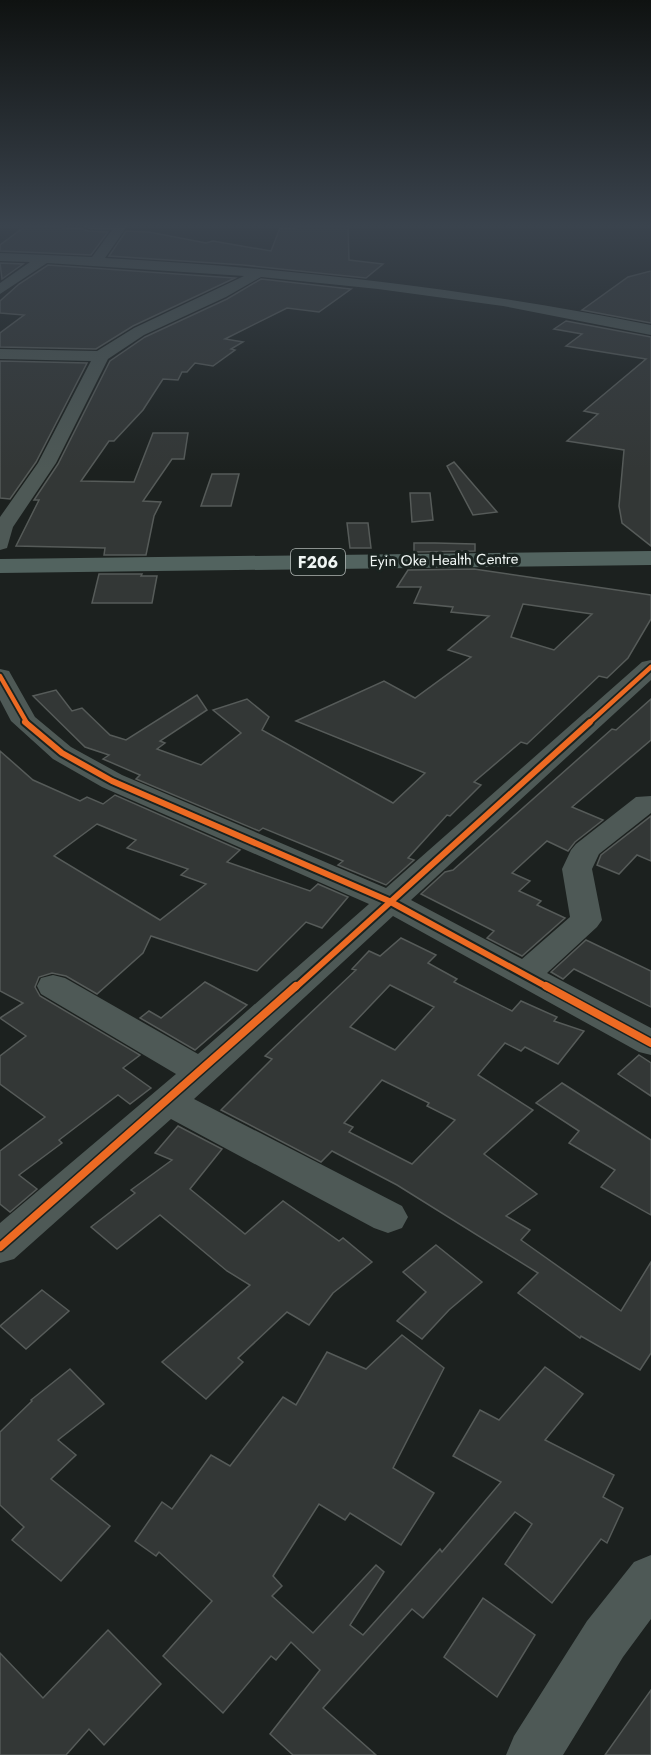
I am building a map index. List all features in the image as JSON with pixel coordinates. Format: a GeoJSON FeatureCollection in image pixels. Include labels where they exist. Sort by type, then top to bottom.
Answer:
{"type":"FeatureCollection","features":[{"type":"Feature","properties":{"kind":"main road","name":"Eyin Oke Health Centre"},"geometry":{"type":"LineString","coordinates":[[0,566],[643,558]]}},
{"type":"Feature","properties":{"kind":"street"},"geometry":{"type":"LineString","coordinates":[[1,532],[47,463],[101,356],[115,345],[186,307]]}},
{"type":"Feature","properties":{"kind":"street"},"geometry":{"type":"LineString","coordinates":[[531,307],[651,330]]}},
{"type":"Feature","properties":{"kind":"street"},"geometry":{"type":"LineString","coordinates":[[0,354],[101,356]]}},
{"type":"Feature","properties":{"kind":"street"},"geometry":{"type":"LineString","coordinates":[[0,1247],[201,1072],[651,667]]}},
{"type":"Feature","properties":{"kind":"street"},"geometry":{"type":"LineString","coordinates":[[0,676],[12,725],[112,780],[389,901],[651,1043]]}},
{"type":"Feature","properties":{"kind":"street"},"geometry":{"type":"LineString","coordinates":[[525,975],[586,920],[577,869],[586,850],[646,803]]}},
{"type":"Feature","properties":{"kind":"street"},"geometry":{"type":"LineString","coordinates":[[53,986],[201,1072]]}},
{"type":"Feature","properties":{"kind":"street"},"geometry":{"type":"LineString","coordinates":[[167,1101],[388,1217]]}},
{"type":"Feature","properties":{"kind":"street"},"geometry":{"type":"LineString","coordinates":[[533,1755],[605,1640],[651,1579]]}},
{"type":"Feature","properties":{"kind":"building"},"geometry":{"type":"Polygon","coordinates":[[[0,307],[174,307],[133,326],[96,349],[0,347],[0,333],[24,315],[0,313],[0,307]]]}},
{"type":"Feature","properties":{"kind":"building"},"geometry":{"type":"Polygon","coordinates":[[[210,307],[326,307],[319,312],[287,308],[225,339],[243,342],[231,349],[235,350],[213,366],[195,363],[187,372],[182,372],[178,380],[163,379],[143,410],[114,441],[109,441],[81,481],[134,482],[153,433],[188,433],[184,459],[172,459],[143,501],[161,502],[154,516],[146,555],[104,555],[105,548],[16,546],[39,500],[34,500],[58,464],[110,361],[145,337],[210,307]]]}},
{"type":"Feature","properties":{"kind":"building"},"geometry":{"type":"Polygon","coordinates":[[[586,307],[651,307],[651,323],[582,310],[586,307]]]}},
{"type":"Feature","properties":{"kind":"building"},"geometry":{"type":"Polygon","coordinates":[[[566,321],[651,337],[651,546],[622,523],[619,506],[624,450],[567,441],[598,414],[584,411],[646,359],[566,346],[582,334],[554,329],[566,321]]]}},
{"type":"Feature","properties":{"kind":"building"},"geometry":{"type":"Polygon","coordinates":[[[0,361],[87,363],[36,462],[10,499],[0,498],[0,361]]]}},
{"type":"Feature","properties":{"kind":"building"},"geometry":{"type":"Polygon","coordinates":[[[454,462],[497,512],[473,515],[447,466],[454,462]]]}},
{"type":"Feature","properties":{"kind":"building"},"geometry":{"type":"Polygon","coordinates":[[[212,474],[239,474],[231,506],[201,506],[212,474]]]}},
{"type":"Feature","properties":{"kind":"building"},"geometry":{"type":"Polygon","coordinates":[[[410,493],[430,493],[433,520],[412,522],[410,493]]]}},
{"type":"Feature","properties":{"kind":"building"},"geometry":{"type":"Polygon","coordinates":[[[347,523],[368,523],[371,548],[350,548],[347,523]]]}},
{"type":"Feature","properties":{"kind":"building"},"geometry":{"type":"Polygon","coordinates":[[[414,543],[475,544],[475,551],[414,552],[414,543]]]}},
{"type":"Feature","properties":{"kind":"building"},"geometry":{"type":"Polygon","coordinates":[[[474,569],[651,595],[651,619],[628,658],[607,678],[599,676],[527,744],[521,742],[474,782],[481,785],[450,816],[447,815],[408,858],[414,860],[386,885],[338,865],[343,861],[263,828],[259,831],[136,779],[140,775],[103,759],[109,755],[85,747],[33,696],[56,690],[72,711],[82,708],[110,735],[126,740],[197,695],[207,710],[160,741],[165,743],[157,749],[201,765],[241,733],[213,710],[247,699],[269,717],[262,730],[393,803],[425,773],[296,721],[384,681],[415,698],[471,657],[448,650],[489,616],[451,612],[453,607],[414,603],[421,587],[397,587],[408,570],[474,569]],[[523,604],[511,637],[554,650],[592,614],[523,604]]]}},
{"type":"Feature","properties":{"kind":"building"},"geometry":{"type":"Polygon","coordinates":[[[99,574],[157,576],[152,603],[92,603],[99,574]]]}},
{"type":"Feature","properties":{"kind":"building"},"geometry":{"type":"Polygon","coordinates":[[[651,699],[651,740],[572,807],[603,820],[575,842],[568,851],[547,841],[512,873],[530,881],[519,891],[541,901],[537,905],[565,918],[522,956],[487,938],[494,931],[421,894],[445,872],[453,870],[612,729],[616,730],[651,699]]]}},
{"type":"Feature","properties":{"kind":"building"},"geometry":{"type":"Polygon","coordinates":[[[0,751],[33,780],[80,801],[87,797],[103,804],[115,795],[240,850],[227,862],[310,891],[318,884],[348,897],[322,928],[306,922],[257,971],[151,936],[143,953],[97,994],[66,976],[52,973],[39,977],[35,987],[40,996],[140,1055],[123,1068],[151,1088],[130,1104],[118,1095],[59,1140],[62,1143],[19,1175],[37,1189],[10,1212],[0,1204],[0,1151],[45,1117],[0,1084],[0,1056],[26,1036],[0,1018],[23,1003],[0,991],[0,751]],[[97,824],[54,856],[160,920],[206,884],[181,875],[188,869],[127,848],[136,840],[97,824]]]}},
{"type":"Feature","properties":{"kind":"building"},"geometry":{"type":"Polygon","coordinates":[[[651,816],[651,861],[637,855],[619,874],[597,865],[601,855],[651,816]]]}},
{"type":"Feature","properties":{"kind":"building"},"geometry":{"type":"Polygon","coordinates":[[[401,938],[436,955],[428,963],[457,979],[454,982],[512,1011],[521,1001],[557,1017],[554,1021],[584,1031],[558,1064],[525,1047],[521,1051],[505,1043],[478,1075],[533,1110],[484,1154],[537,1194],[506,1216],[530,1230],[521,1240],[621,1311],[651,1262],[651,1353],[640,1370],[581,1336],[580,1338],[518,1293],[538,1273],[397,1185],[332,1151],[321,1162],[221,1110],[272,1059],[265,1056],[356,970],[352,969],[369,951],[380,956],[401,938]],[[390,985],[350,1027],[395,1050],[434,1007],[390,985]],[[382,1080],[344,1123],[353,1127],[349,1132],[412,1164],[455,1120],[427,1106],[429,1103],[382,1080]]]}},
{"type":"Feature","properties":{"kind":"building"},"geometry":{"type":"Polygon","coordinates":[[[586,940],[651,971],[651,1007],[574,969],[563,979],[551,972],[586,940]]]}},
{"type":"Feature","properties":{"kind":"building"},"geometry":{"type":"Polygon","coordinates":[[[205,982],[247,1005],[195,1050],[140,1018],[149,1011],[161,1018],[205,982]]]}},
{"type":"Feature","properties":{"kind":"building"},"geometry":{"type":"Polygon","coordinates":[[[639,1055],[651,1063],[651,1096],[618,1074],[639,1055]]]}},
{"type":"Feature","properties":{"kind":"building"},"geometry":{"type":"Polygon","coordinates":[[[562,1083],[651,1140],[651,1215],[601,1187],[615,1170],[569,1143],[579,1131],[536,1103],[562,1083]]]}},
{"type":"Feature","properties":{"kind":"building"},"geometry":{"type":"Polygon","coordinates":[[[178,1126],[222,1149],[190,1189],[245,1234],[283,1201],[339,1241],[343,1238],[372,1262],[333,1293],[309,1325],[287,1312],[238,1358],[243,1362],[206,1399],[162,1362],[250,1285],[227,1271],[160,1215],[117,1249],[91,1227],[135,1193],[131,1190],[172,1160],[155,1153],[178,1126]]]}},
{"type":"Feature","properties":{"kind":"building"},"geometry":{"type":"Polygon","coordinates":[[[436,1245],[482,1282],[449,1310],[422,1339],[397,1321],[426,1292],[403,1272],[436,1245]]]}},
{"type":"Feature","properties":{"kind":"building"},"geometry":{"type":"Polygon","coordinates":[[[42,1290],[69,1311],[26,1349],[0,1326],[42,1290]]]}},
{"type":"Feature","properties":{"kind":"building"},"geometry":{"type":"Polygon","coordinates":[[[402,1335],[444,1368],[393,1468],[434,1493],[401,1545],[350,1513],[345,1520],[319,1504],[273,1576],[282,1586],[272,1596],[313,1633],[376,1565],[384,1572],[350,1625],[363,1635],[440,1549],[442,1552],[501,1482],[453,1456],[480,1410],[499,1420],[545,1367],[583,1394],[545,1440],[614,1475],[603,1497],[623,1508],[607,1543],[601,1539],[552,1603],[505,1564],[532,1524],[515,1512],[423,1618],[412,1609],[323,1708],[376,1755],[293,1755],[270,1734],[320,1670],[291,1642],[276,1660],[271,1656],[223,1713],[163,1656],[212,1601],[159,1552],[156,1556],[135,1541],[162,1502],[172,1509],[211,1455],[230,1466],[283,1397],[296,1405],[327,1352],[366,1369],[402,1335]]]}},
{"type":"Feature","properties":{"kind":"building"},"geometry":{"type":"Polygon","coordinates":[[[70,1369],[104,1404],[58,1440],[76,1455],[51,1479],[110,1526],[61,1581],[12,1540],[24,1527],[0,1505],[0,1432],[31,1400],[70,1369]]]}},
{"type":"Feature","properties":{"kind":"building"},"geometry":{"type":"Polygon","coordinates":[[[483,1598],[535,1635],[497,1697],[444,1657],[483,1598]]]}},
{"type":"Feature","properties":{"kind":"building"},"geometry":{"type":"Polygon","coordinates":[[[108,1630],[161,1684],[104,1745],[89,1729],[66,1755],[0,1755],[0,1653],[43,1698],[108,1630]]]}},
{"type":"Feature","properties":{"kind":"building"},"geometry":{"type":"Polygon","coordinates":[[[651,1690],[651,1755],[605,1755],[651,1690]]]}},
{"type":"Feature","properties":{"kind":"cycle path"},"geometry":{"type":"LineString","coordinates":[[0,1247],[201,1072],[651,667]]}},
{"type":"Feature","properties":{"kind":"cycle path"},"geometry":{"type":"LineString","coordinates":[[0,676],[24,721],[62,753],[112,781],[389,901],[651,1043]]}}]}
